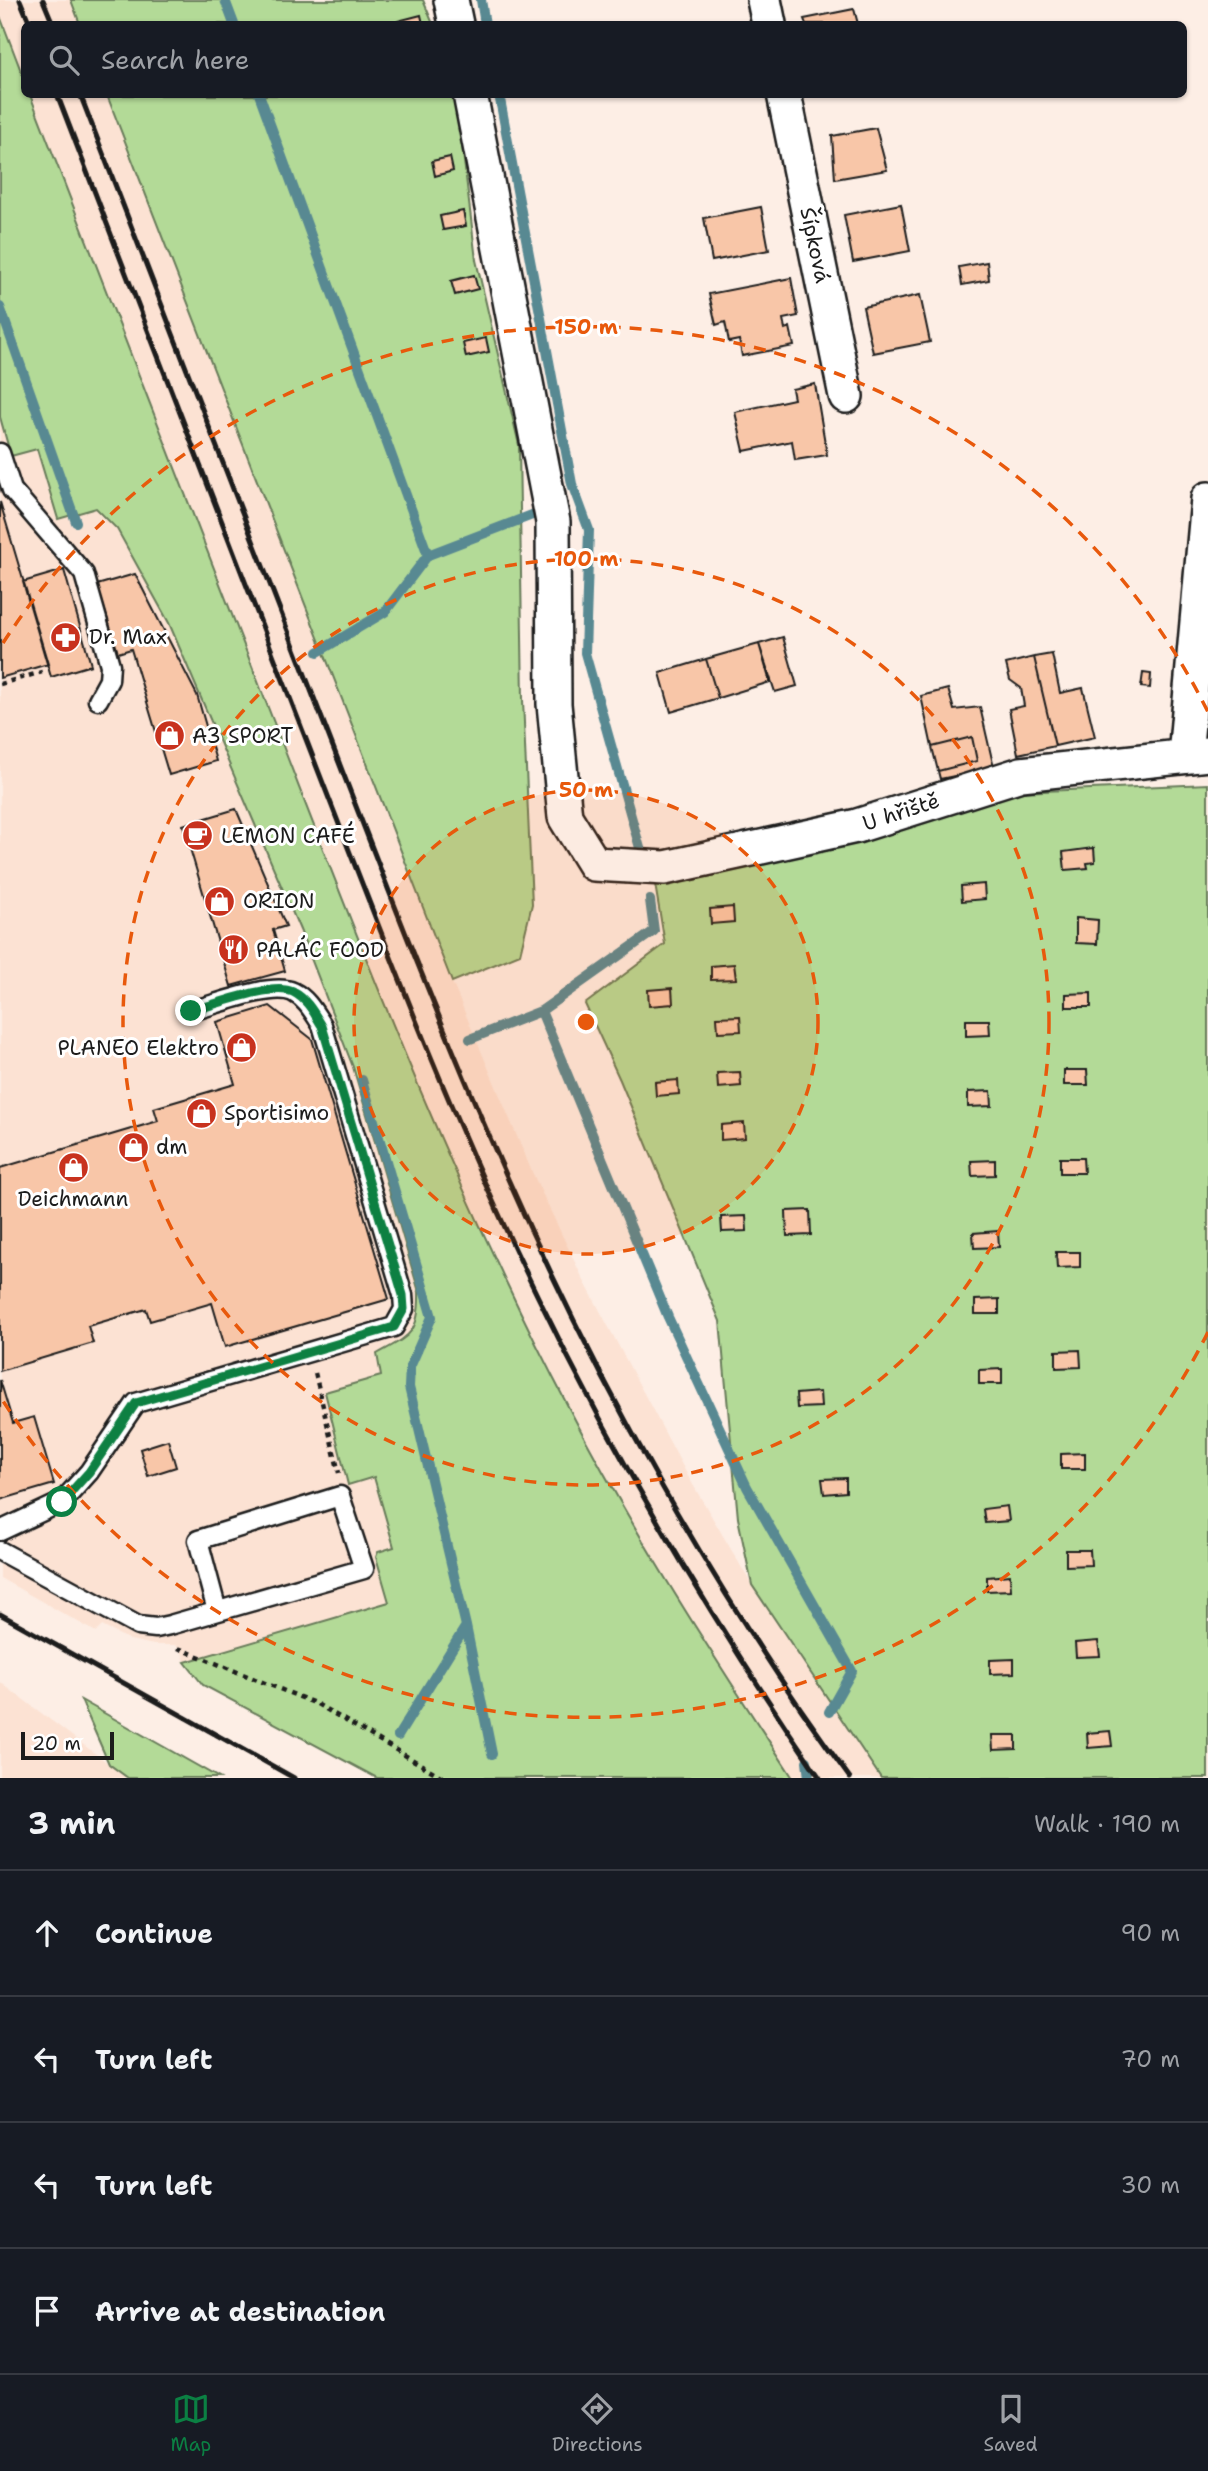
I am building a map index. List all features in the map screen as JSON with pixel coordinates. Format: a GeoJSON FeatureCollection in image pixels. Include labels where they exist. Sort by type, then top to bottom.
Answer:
{"type":"FeatureCollection","features":[{"type":"Feature","properties":{"kind":"street"},"geometry":{"type":"LineString","coordinates":[[451,0],[455,21]]}},
{"type":"Feature","properties":{"kind":"street"},"geometry":{"type":"LineString","coordinates":[[764,0],[768,21]]}},
{"type":"Feature","properties":{"kind":"street","name":"U hřiště"},"geometry":{"type":"LineString","coordinates":[[471,98],[553,522],[554,704],[565,817],[594,864],[665,868],[857,826],[1021,774],[1197,755]]}},
{"type":"Feature","properties":{"kind":"street","name":"Šípková"},"geometry":{"type":"LineString","coordinates":[[785,98],[846,396]]}},
{"type":"Feature","properties":{"kind":"street"},"geometry":{"type":"LineString","coordinates":[[1197,755],[1208,499]]}},
{"type":"Feature","properties":{"kind":"lane"},"geometry":{"type":"LineString","coordinates":[[0,453],[12,490],[84,574],[110,665],[108,680],[98,700]]}},
{"type":"Feature","properties":{"kind":"lane"},"geometry":{"type":"LineString","coordinates":[[0,1531],[62,1502],[89,1472],[136,1403],[394,1327],[404,1309],[403,1295],[322,1026],[308,1003],[293,992],[276,989],[191,1011]]}},
{"type":"Feature","properties":{"kind":"lane"},"geometry":{"type":"LineString","coordinates":[[0,1551],[138,1626],[156,1628],[217,1611],[363,1569],[340,1496],[198,1540],[217,1611]]}},
{"type":"Feature","properties":{"kind":"path"},"geometry":{"type":"LineString","coordinates":[[0,684],[42,672]]}},
{"type":"Feature","properties":{"kind":"path"},"geometry":{"type":"LineString","coordinates":[[320,1394],[338,1465]]}},
{"type":"Feature","properties":{"kind":"path"},"geometry":{"type":"LineString","coordinates":[[165,1642],[317,1704],[444,1778]]}},
{"type":"Feature","properties":{"kind":"shaded area"},"geometry":{"type":"Polygon","coordinates":[[[0,0],[71,0],[79,21],[21,21],[21,71],[0,16],[0,0]]]}},
{"type":"Feature","properties":{"kind":"shaded area"},"geometry":{"type":"Polygon","coordinates":[[[31,98],[108,98],[452,982],[532,1172],[582,1277],[689,1478],[752,1585],[881,1778],[793,1778],[691,1623],[626,1514],[518,1309],[467,1202],[385,1009],[31,98]]]}},
{"type":"Feature","properties":{"kind":"shaded area"},"geometry":{"type":"Polygon","coordinates":[[[0,417],[11,455],[37,449],[58,519],[96,508],[117,529],[169,623],[300,930],[353,1067],[419,1292],[420,1309],[409,1335],[399,1344],[379,1352],[376,1357],[382,1376],[325,1393],[348,1484],[374,1477],[395,1547],[379,1552],[376,1557],[389,1602],[185,1662],[176,1645],[154,1645],[130,1640],[102,1626],[96,1632],[0,1578],[0,417]]]}},
{"type":"Feature","properties":{"kind":"shaded area"},"geometry":{"type":"Polygon","coordinates":[[[0,1682],[109,1764],[128,1778],[0,1778],[0,1682]]]}},
{"type":"Feature","properties":{"kind":"green space"},"geometry":{"type":"Polygon","coordinates":[[[71,0],[423,0],[432,21],[79,21],[71,0]]]}},
{"type":"Feature","properties":{"kind":"green space"},"geometry":{"type":"Polygon","coordinates":[[[0,16],[21,71],[21,98],[31,98],[349,915],[453,1166],[530,1331],[596,1459],[678,1598],[793,1778],[377,1778],[203,1685],[185,1662],[389,1602],[376,1557],[378,1552],[394,1547],[374,1477],[348,1485],[325,1392],[381,1376],[377,1354],[405,1338],[415,1325],[419,1292],[353,1067],[300,930],[169,623],[117,529],[96,508],[58,519],[37,449],[11,456],[0,417],[0,16]]]}},
{"type":"Feature","properties":{"kind":"green space"},"geometry":{"type":"Polygon","coordinates":[[[108,98],[456,98],[476,260],[519,445],[523,700],[532,904],[520,954],[452,982],[108,98]]]}},
{"type":"Feature","properties":{"kind":"green space"},"geometry":{"type":"Polygon","coordinates":[[[1208,784],[1208,1778],[881,1778],[752,1585],[738,1518],[720,1321],[620,1080],[585,1004],[665,944],[655,884],[860,843],[1020,792],[1208,784]]]}},
{"type":"Feature","properties":{"kind":"green space"},"geometry":{"type":"Polygon","coordinates":[[[81,1700],[219,1778],[128,1778],[109,1764],[81,1700]]]}},
{"type":"Feature","properties":{"kind":"building"},"geometry":{"type":"Polygon","coordinates":[[[854,9],[857,21],[805,21],[804,19],[854,9]]]}},
{"type":"Feature","properties":{"kind":"building"},"geometry":{"type":"Polygon","coordinates":[[[421,15],[422,21],[398,21],[421,15]]]}},
{"type":"Feature","properties":{"kind":"building"},"geometry":{"type":"Polygon","coordinates":[[[876,128],[887,170],[835,179],[832,136],[876,128]]]}},
{"type":"Feature","properties":{"kind":"building"},"geometry":{"type":"Polygon","coordinates":[[[450,157],[453,171],[435,176],[432,161],[450,157]]]}},
{"type":"Feature","properties":{"kind":"building"},"geometry":{"type":"Polygon","coordinates":[[[901,204],[910,251],[853,262],[844,215],[901,204]]]}},
{"type":"Feature","properties":{"kind":"building"},"geometry":{"type":"Polygon","coordinates":[[[761,207],[769,250],[712,261],[704,218],[761,207]]]}},
{"type":"Feature","properties":{"kind":"building"},"geometry":{"type":"Polygon","coordinates":[[[463,211],[466,226],[443,230],[440,216],[463,211]]]}},
{"type":"Feature","properties":{"kind":"building"},"geometry":{"type":"Polygon","coordinates":[[[987,262],[989,280],[962,285],[959,267],[987,262]]]}},
{"type":"Feature","properties":{"kind":"building"},"geometry":{"type":"Polygon","coordinates":[[[474,275],[478,289],[455,295],[451,281],[474,275]]]}},
{"type":"Feature","properties":{"kind":"building"},"geometry":{"type":"Polygon","coordinates":[[[791,278],[798,316],[783,319],[785,329],[790,327],[794,346],[742,356],[739,340],[729,342],[725,322],[716,325],[709,294],[791,278]]]}},
{"type":"Feature","properties":{"kind":"building"},"geometry":{"type":"Polygon","coordinates":[[[920,295],[930,342],[873,353],[863,307],[920,295]]]}},
{"type":"Feature","properties":{"kind":"building"},"geometry":{"type":"Polygon","coordinates":[[[486,338],[489,352],[466,357],[463,343],[486,338]]]}},
{"type":"Feature","properties":{"kind":"building"},"geometry":{"type":"Polygon","coordinates":[[[815,384],[827,455],[795,460],[792,441],[744,451],[735,412],[794,399],[792,389],[815,384]]]}},
{"type":"Feature","properties":{"kind":"building"},"geometry":{"type":"Polygon","coordinates":[[[0,502],[48,664],[0,678],[0,502]]]}},
{"type":"Feature","properties":{"kind":"building"},"geometry":{"type":"Polygon","coordinates":[[[64,570],[91,665],[51,677],[23,582],[64,570]]]}},
{"type":"Feature","properties":{"kind":"building"},"geometry":{"type":"Polygon","coordinates":[[[135,574],[197,695],[216,761],[169,775],[131,649],[118,653],[97,585],[135,574]]]}},
{"type":"Feature","properties":{"kind":"building"},"geometry":{"type":"Polygon","coordinates":[[[783,637],[797,686],[775,692],[759,644],[783,637]]]}},
{"type":"Feature","properties":{"kind":"building"},"geometry":{"type":"Polygon","coordinates":[[[759,644],[770,682],[718,698],[706,659],[759,644]]]}},
{"type":"Feature","properties":{"kind":"building"},"geometry":{"type":"Polygon","coordinates":[[[1052,654],[1060,693],[1083,688],[1095,737],[1055,746],[1034,657],[1052,654]]]}},
{"type":"Feature","properties":{"kind":"building"},"geometry":{"type":"Polygon","coordinates":[[[1034,657],[1055,746],[1018,754],[1009,709],[1024,706],[1021,688],[1010,680],[1006,664],[1034,657]]]}},
{"type":"Feature","properties":{"kind":"building"},"geometry":{"type":"Polygon","coordinates":[[[706,659],[718,698],[671,712],[660,673],[706,659]]]}},
{"type":"Feature","properties":{"kind":"building"},"geometry":{"type":"Polygon","coordinates":[[[1143,673],[1151,674],[1150,688],[1141,687],[1143,673]]]}},
{"type":"Feature","properties":{"kind":"building"},"geometry":{"type":"Polygon","coordinates":[[[948,689],[954,710],[980,707],[994,768],[940,779],[938,771],[977,761],[972,737],[932,747],[921,696],[948,689]]]}},
{"type":"Feature","properties":{"kind":"building"},"geometry":{"type":"Polygon","coordinates":[[[972,737],[977,761],[938,771],[932,747],[972,737]]]}},
{"type":"Feature","properties":{"kind":"building"},"geometry":{"type":"Polygon","coordinates":[[[236,809],[286,926],[273,930],[285,971],[231,986],[183,825],[236,809]]]}},
{"type":"Feature","properties":{"kind":"building"},"geometry":{"type":"Polygon","coordinates":[[[1094,848],[1095,862],[1087,863],[1088,868],[1065,870],[1063,852],[1094,848]]]}},
{"type":"Feature","properties":{"kind":"building"},"geometry":{"type":"Polygon","coordinates":[[[984,884],[985,899],[962,901],[961,886],[984,884]]]}},
{"type":"Feature","properties":{"kind":"building"},"geometry":{"type":"Polygon","coordinates":[[[733,907],[734,922],[711,924],[710,909],[733,907]]]}},
{"type":"Feature","properties":{"kind":"building"},"geometry":{"type":"Polygon","coordinates":[[[1076,918],[1098,920],[1097,944],[1076,943],[1076,918]]]}},
{"type":"Feature","properties":{"kind":"building"},"geometry":{"type":"Polygon","coordinates":[[[734,964],[736,979],[711,980],[711,966],[734,964]]]}},
{"type":"Feature","properties":{"kind":"building"},"geometry":{"type":"Polygon","coordinates":[[[672,988],[673,1004],[649,1006],[648,990],[672,988]]]}},
{"type":"Feature","properties":{"kind":"building"},"geometry":{"type":"Polygon","coordinates":[[[1091,993],[1091,1007],[1066,1007],[1066,994],[1091,993]]]}},
{"type":"Feature","properties":{"kind":"building"},"geometry":{"type":"Polygon","coordinates":[[[270,1006],[312,1039],[389,1299],[225,1347],[212,1303],[150,1321],[146,1309],[88,1326],[93,1343],[0,1371],[0,1168],[158,1121],[154,1108],[235,1084],[217,1022],[270,1006]]]}},
{"type":"Feature","properties":{"kind":"building"},"geometry":{"type":"Polygon","coordinates":[[[740,1016],[741,1031],[718,1032],[717,1017],[740,1016]]]}},
{"type":"Feature","properties":{"kind":"building"},"geometry":{"type":"Polygon","coordinates":[[[966,1020],[989,1020],[990,1035],[966,1036],[966,1020]]]}},
{"type":"Feature","properties":{"kind":"building"},"geometry":{"type":"Polygon","coordinates":[[[1064,1070],[1087,1070],[1088,1085],[1064,1085],[1064,1070]]]}},
{"type":"Feature","properties":{"kind":"building"},"geometry":{"type":"Polygon","coordinates":[[[740,1072],[741,1086],[718,1088],[717,1073],[740,1072]]]}},
{"type":"Feature","properties":{"kind":"building"},"geometry":{"type":"Polygon","coordinates":[[[678,1080],[679,1094],[656,1096],[655,1082],[678,1080]]]}},
{"type":"Feature","properties":{"kind":"building"},"geometry":{"type":"Polygon","coordinates":[[[991,1091],[992,1106],[968,1107],[968,1092],[991,1091]]]}},
{"type":"Feature","properties":{"kind":"building"},"geometry":{"type":"Polygon","coordinates":[[[744,1123],[745,1138],[721,1140],[721,1125],[744,1123]]]}},
{"type":"Feature","properties":{"kind":"building"},"geometry":{"type":"Polygon","coordinates":[[[1060,1158],[1083,1158],[1084,1173],[1060,1173],[1060,1158]]]}},
{"type":"Feature","properties":{"kind":"building"},"geometry":{"type":"Polygon","coordinates":[[[995,1160],[995,1175],[972,1176],[971,1161],[995,1160]]]}},
{"type":"Feature","properties":{"kind":"building"},"geometry":{"type":"Polygon","coordinates":[[[810,1210],[811,1235],[787,1236],[786,1211],[810,1210]]]}},
{"type":"Feature","properties":{"kind":"building"},"geometry":{"type":"Polygon","coordinates":[[[746,1216],[747,1231],[722,1232],[721,1217],[746,1216]]]}},
{"type":"Feature","properties":{"kind":"building"},"geometry":{"type":"Polygon","coordinates":[[[998,1231],[999,1247],[974,1248],[973,1233],[998,1231]]]}},
{"type":"Feature","properties":{"kind":"building"},"geometry":{"type":"Polygon","coordinates":[[[1056,1252],[1080,1252],[1080,1267],[1057,1268],[1056,1252]]]}},
{"type":"Feature","properties":{"kind":"building"},"geometry":{"type":"Polygon","coordinates":[[[999,1299],[999,1314],[975,1314],[975,1300],[999,1299]]]}},
{"type":"Feature","properties":{"kind":"building"},"geometry":{"type":"Polygon","coordinates":[[[1080,1350],[1081,1367],[1056,1368],[1056,1351],[1080,1350]]]}},
{"type":"Feature","properties":{"kind":"building"},"geometry":{"type":"Polygon","coordinates":[[[1002,1369],[1002,1384],[979,1384],[979,1370],[1002,1369]]]}},
{"type":"Feature","properties":{"kind":"building"},"geometry":{"type":"Polygon","coordinates":[[[0,1380],[13,1423],[34,1417],[54,1484],[0,1500],[0,1380]]]}},
{"type":"Feature","properties":{"kind":"building"},"geometry":{"type":"Polygon","coordinates":[[[820,1392],[821,1407],[797,1408],[796,1394],[820,1392]]]}},
{"type":"Feature","properties":{"kind":"building"},"geometry":{"type":"Polygon","coordinates":[[[168,1440],[176,1467],[148,1476],[140,1449],[168,1440]]]}},
{"type":"Feature","properties":{"kind":"building"},"geometry":{"type":"Polygon","coordinates":[[[1085,1453],[1085,1469],[1061,1469],[1061,1454],[1085,1453]]]}},
{"type":"Feature","properties":{"kind":"building"},"geometry":{"type":"Polygon","coordinates":[[[846,1478],[846,1492],[824,1494],[822,1479],[846,1478]]]}},
{"type":"Feature","properties":{"kind":"building"},"geometry":{"type":"Polygon","coordinates":[[[1007,1506],[1009,1521],[985,1523],[983,1509],[1007,1506]]]}},
{"type":"Feature","properties":{"kind":"building"},"geometry":{"type":"Polygon","coordinates":[[[1066,1550],[1090,1550],[1091,1565],[1066,1566],[1066,1550]]]}},
{"type":"Feature","properties":{"kind":"building"},"geometry":{"type":"Polygon","coordinates":[[[1010,1575],[1011,1590],[987,1591],[987,1577],[1010,1575]]]}},
{"type":"Feature","properties":{"kind":"building"},"geometry":{"type":"Polygon","coordinates":[[[1098,1641],[1100,1656],[1076,1657],[1075,1643],[1098,1641]]]}},
{"type":"Feature","properties":{"kind":"building"},"geometry":{"type":"Polygon","coordinates":[[[1014,1659],[1014,1673],[990,1674],[990,1660],[1014,1659]]]}},
{"type":"Feature","properties":{"kind":"building"},"geometry":{"type":"Polygon","coordinates":[[[1110,1731],[1112,1746],[1088,1748],[1087,1733],[1110,1731]]]}},
{"type":"Feature","properties":{"kind":"building"},"geometry":{"type":"Polygon","coordinates":[[[992,1735],[1016,1735],[1016,1749],[993,1750],[992,1735]]]}},
{"type":"Feature","properties":{"kind":"waterway"},"geometry":{"type":"LineString","coordinates":[[225,0],[233,21]]}},
{"type":"Feature","properties":{"kind":"waterway"},"geometry":{"type":"LineString","coordinates":[[481,0],[484,21]]}},
{"type":"Feature","properties":{"kind":"waterway"},"geometry":{"type":"LineString","coordinates":[[260,98],[428,555]]}},
{"type":"Feature","properties":{"kind":"waterway"},"geometry":{"type":"LineString","coordinates":[[500,98],[572,484],[589,530],[585,653],[640,848]]}},
{"type":"Feature","properties":{"kind":"waterway"},"geometry":{"type":"LineString","coordinates":[[0,307],[76,522]]}},
{"type":"Feature","properties":{"kind":"waterway"},"geometry":{"type":"LineString","coordinates":[[318,652],[385,612],[428,555],[545,510]]}},
{"type":"Feature","properties":{"kind":"waterway"},"geometry":{"type":"LineString","coordinates":[[650,900],[654,931],[541,1011],[668,1317],[747,1487],[852,1671],[829,1712]]}},
{"type":"Feature","properties":{"kind":"waterway"},"geometry":{"type":"LineString","coordinates":[[470,1039],[541,1011]]}},
{"type":"Feature","properties":{"kind":"waterway"},"geometry":{"type":"LineString","coordinates":[[362,1080],[432,1317],[410,1367],[409,1387],[466,1626],[398,1736]]}},
{"type":"Feature","properties":{"kind":"waterway"},"geometry":{"type":"LineString","coordinates":[[466,1626],[492,1754]]}},
{"type":"Feature","properties":{"kind":"waterway"},"geometry":{"type":"LineString","coordinates":[[807,1761],[809,1778]]}},
{"type":"Feature","properties":{"kind":"railway"},"geometry":{"type":"LineString","coordinates":[[20,0],[29,21]]}},
{"type":"Feature","properties":{"kind":"railway"},"geometry":{"type":"LineString","coordinates":[[43,0],[52,21]]}},
{"type":"Feature","properties":{"kind":"railway"},"geometry":{"type":"LineString","coordinates":[[59,98],[381,933],[504,1225],[569,1359],[635,1482],[706,1603],[820,1778]]}},
{"type":"Feature","properties":{"kind":"railway"},"geometry":{"type":"LineString","coordinates":[[82,98],[418,964],[543,1257],[621,1412],[707,1563],[753,1637],[850,1778]]}},
{"type":"Feature","properties":{"kind":"railway"},"geometry":{"type":"LineString","coordinates":[[0,1614],[294,1778]]}},
{"type":"Feature","properties":{"kind":"place","name":"Dr. Max"},"geometry":{"type":"Point","coordinates":[66,637]}},
{"type":"Feature","properties":{"kind":"place","name":"A3 SPORT"},"geometry":{"type":"Point","coordinates":[169,736]}},
{"type":"Feature","properties":{"kind":"place","name":"LEMON CAFÉ"},"geometry":{"type":"Point","coordinates":[198,836]}},
{"type":"Feature","properties":{"kind":"place","name":"ORION"},"geometry":{"type":"Point","coordinates":[220,901]}},
{"type":"Feature","properties":{"kind":"place","name":"PALÁC FOOD"},"geometry":{"type":"Point","coordinates":[233,950]}},
{"type":"Feature","properties":{"kind":"place","name":"PLANEO Elektro"},"geometry":{"type":"Point","coordinates":[242,1048]}},
{"type":"Feature","properties":{"kind":"place","name":"Sportisimo"},"geometry":{"type":"Point","coordinates":[201,1113]}},
{"type":"Feature","properties":{"kind":"place","name":"dm"},"geometry":{"type":"Point","coordinates":[133,1147]}},
{"type":"Feature","properties":{"kind":"place","name":"Deichmann"},"geometry":{"type":"Point","coordinates":[73,1167]}},
{"type":"Feature","properties":{"kind":"route"},"geometry":{"type":"LineString","coordinates":[[62,1502],[89,1472],[136,1403],[394,1327],[404,1309],[403,1295],[322,1026],[308,1003],[293,992],[276,989],[191,1011]]}}]}
